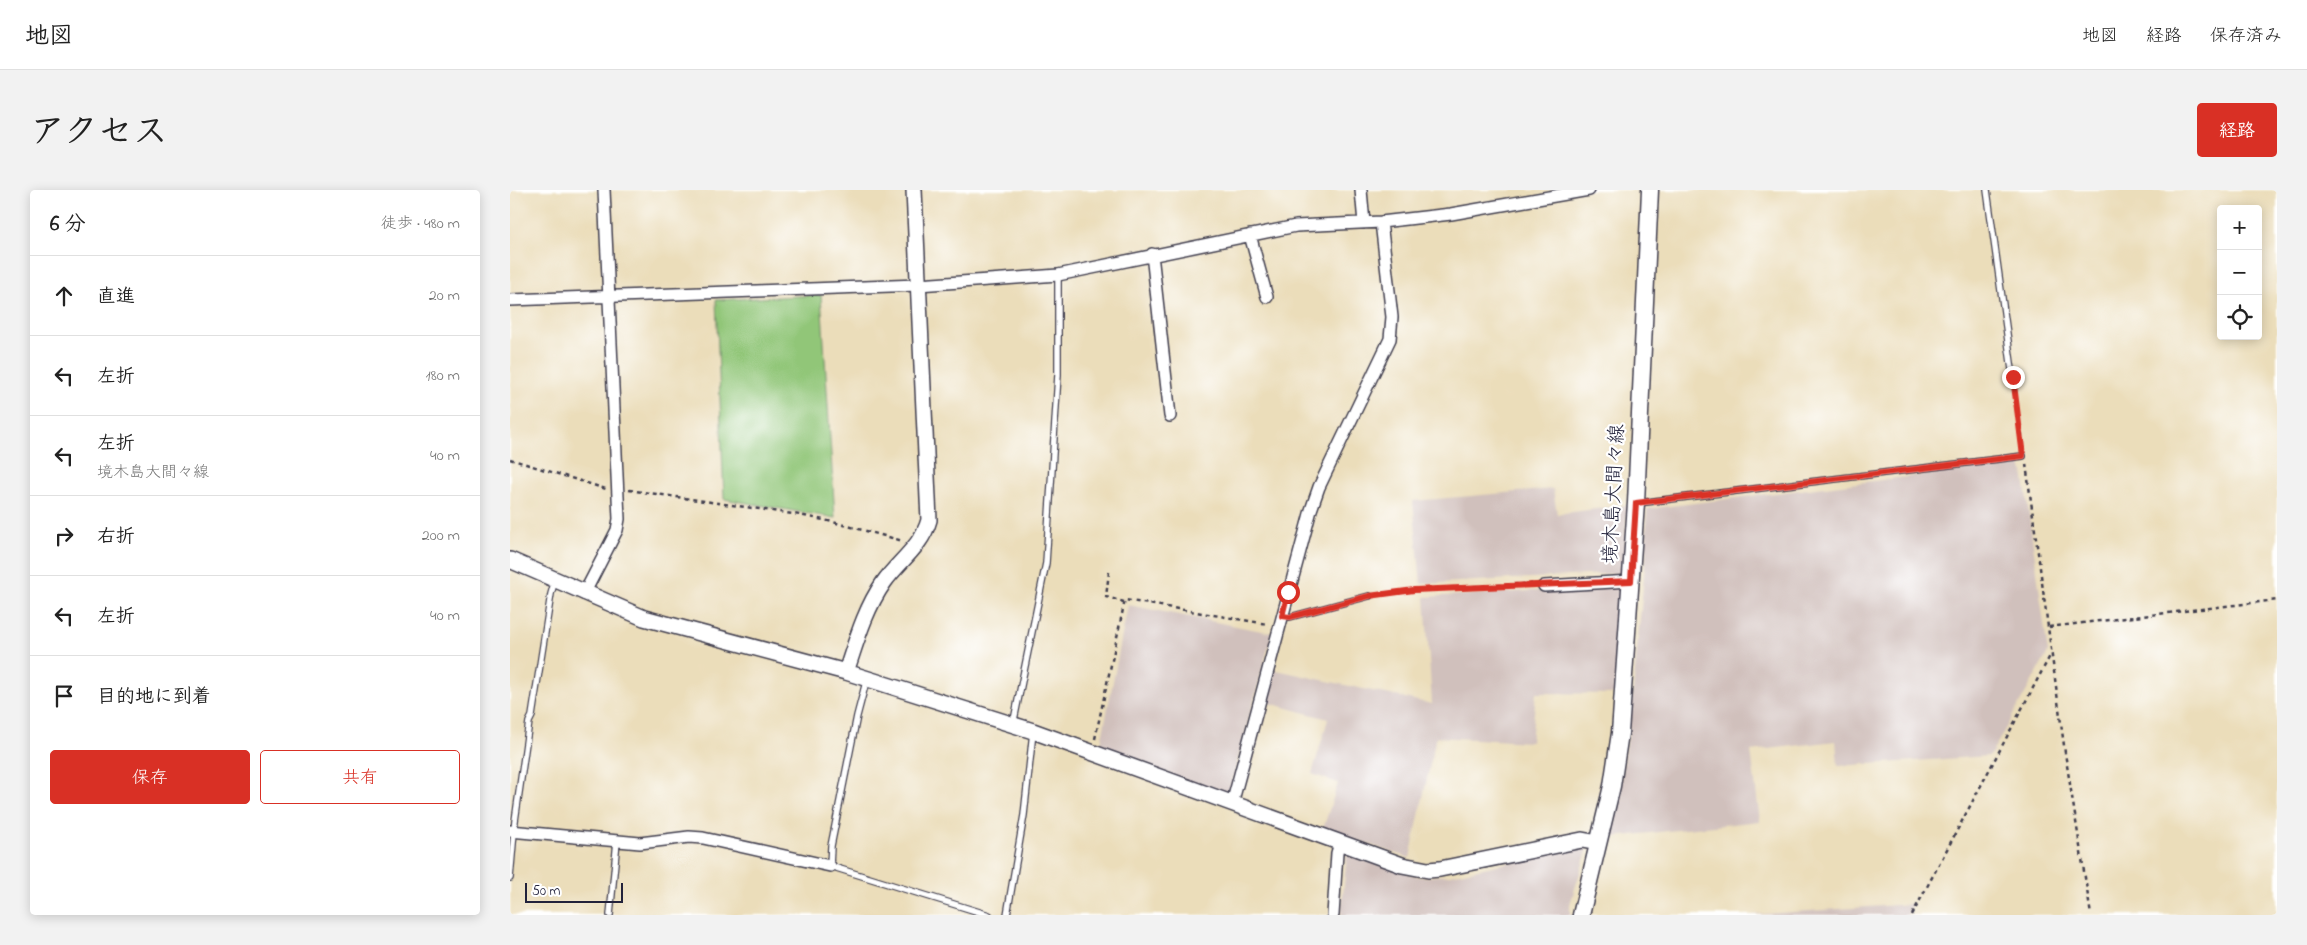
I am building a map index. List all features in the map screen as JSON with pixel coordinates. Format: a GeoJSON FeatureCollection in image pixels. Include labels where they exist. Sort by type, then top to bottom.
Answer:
{"type":"FeatureCollection","features":[{"type":"Feature","properties":{"kind":"main road","name":"境木島大間々線"},"geometry":{"type":"LineString","coordinates":[[1581,915],[1617,761],[1636,503],[1650,190]]}},
{"type":"Feature","properties":{"kind":"street"},"geometry":{"type":"LineString","coordinates":[[584,594],[617,530],[619,519],[604,190]]}},
{"type":"Feature","properties":{"kind":"street"},"geometry":{"type":"LineString","coordinates":[[846,672],[874,597],[885,581],[926,533],[929,520],[914,190]]}},
{"type":"Feature","properties":{"kind":"street"},"geometry":{"type":"LineString","coordinates":[[1361,190],[1364,223]]}},
{"type":"Feature","properties":{"kind":"street"},"geometry":{"type":"LineString","coordinates":[[510,300],[918,285],[1058,276],[1152,254],[1311,224],[1381,222],[1451,214],[1589,190]]}},
{"type":"Feature","properties":{"kind":"street"},"geometry":{"type":"LineString","coordinates":[[1232,804],[1280,621],[1319,487],[1390,339],[1392,317],[1381,222]]}},
{"type":"Feature","properties":{"kind":"street"},"geometry":{"type":"LineString","coordinates":[[1250,235],[1267,297]]}},
{"type":"Feature","properties":{"kind":"street"},"geometry":{"type":"LineString","coordinates":[[1152,254],[1170,416]]}},
{"type":"Feature","properties":{"kind":"street"},"geometry":{"type":"LineString","coordinates":[[510,560],[584,594],[644,618],[846,672],[1033,731],[1402,865],[1428,870],[1466,865],[1582,840],[1598,843]]}},
{"type":"Feature","properties":{"kind":"street"},"geometry":{"type":"LineString","coordinates":[[1544,586],[1631,581]]}},
{"type":"Feature","properties":{"kind":"street"},"geometry":{"type":"LineString","coordinates":[[512,831],[640,843],[689,837],[703,838],[830,866]]}},
{"type":"Feature","properties":{"kind":"street"},"geometry":{"type":"LineString","coordinates":[[1333,915],[1337,853],[1340,843]]}},
{"type":"Feature","properties":{"kind":"lane"},"geometry":{"type":"LineString","coordinates":[[1987,190],[2013,377]]}},
{"type":"Feature","properties":{"kind":"lane"},"geometry":{"type":"LineString","coordinates":[[1013,725],[1046,563],[1058,375],[1058,276]]}},
{"type":"Feature","properties":{"kind":"lane"},"geometry":{"type":"LineString","coordinates":[[1636,503],[2023,456]]}},
{"type":"Feature","properties":{"kind":"lane"},"geometry":{"type":"LineString","coordinates":[[510,878],[512,831],[529,722],[532,716],[551,594],[555,580]]}},
{"type":"Feature","properties":{"kind":"lane"},"geometry":{"type":"LineString","coordinates":[[1280,621],[1369,596]]}},
{"type":"Feature","properties":{"kind":"lane"},"geometry":{"type":"LineString","coordinates":[[866,678],[833,837],[830,866],[989,915]]}},
{"type":"Feature","properties":{"kind":"lane"},"geometry":{"type":"LineString","coordinates":[[1007,915],[1024,815],[1033,731]]}},
{"type":"Feature","properties":{"kind":"lane"},"geometry":{"type":"LineString","coordinates":[[610,915],[617,841]]}},
{"type":"Feature","properties":{"kind":"path"},"geometry":{"type":"LineString","coordinates":[[2013,377],[2091,915]]}},
{"type":"Feature","properties":{"kind":"path"},"geometry":{"type":"LineString","coordinates":[[510,459],[606,489],[800,515],[916,545]]}},
{"type":"Feature","properties":{"kind":"path"},"geometry":{"type":"LineString","coordinates":[[1109,572],[1106,597],[1124,602],[1125,600],[1280,621]]}},
{"type":"Feature","properties":{"kind":"path"},"geometry":{"type":"LineString","coordinates":[[1369,596],[1414,590],[1536,584],[1544,586]]}},
{"type":"Feature","properties":{"kind":"path"},"geometry":{"type":"LineString","coordinates":[[2049,627],[2277,600]]}},
{"type":"Feature","properties":{"kind":"path"},"geometry":{"type":"LineString","coordinates":[[1092,752],[1124,602]]}},
{"type":"Feature","properties":{"kind":"path"},"geometry":{"type":"LineString","coordinates":[[1912,915],[2052,653]]}},
{"type":"Feature","properties":{"kind":"shaded area"},"geometry":{"type":"Polygon","coordinates":[[[2020,463],[2023,471],[2048,653],[1990,756],[1838,766],[1836,741],[1751,751],[1760,821],[1613,837],[1630,722],[1646,556],[1647,509],[2020,463]]]}},
{"type":"Feature","properties":{"kind":"shaded area"},"geometry":{"type":"Polygon","coordinates":[[[1553,489],[1557,514],[1627,505],[1623,573],[1421,584],[1413,501],[1553,489]]]}},
{"type":"Feature","properties":{"kind":"shaded area"},"geometry":{"type":"Polygon","coordinates":[[[1623,586],[1614,694],[1536,693],[1531,742],[1436,737],[1410,858],[1323,829],[1338,783],[1312,774],[1328,719],[1262,701],[1272,669],[1432,704],[1425,597],[1623,586]]]}},
{"type":"Feature","properties":{"kind":"shaded area"},"geometry":{"type":"Polygon","coordinates":[[[1128,605],[1272,633],[1228,796],[1100,748],[1128,605]]]}},
{"type":"Feature","properties":{"kind":"shaded area"},"geometry":{"type":"Polygon","coordinates":[[[1583,847],[1587,851],[1570,904],[1570,915],[1341,915],[1347,853],[1420,877],[1450,875],[1583,847]]]}},
{"type":"Feature","properties":{"kind":"shaded area"},"geometry":{"type":"Polygon","coordinates":[[[1912,904],[1907,915],[1750,915],[1912,904]]]}},
{"type":"Feature","properties":{"kind":"green space"},"geometry":{"type":"Polygon","coordinates":[[[821,295],[835,518],[724,499],[716,300],[821,295]]]}},
{"type":"Feature","properties":{"kind":"route"},"geometry":{"type":"LineString","coordinates":[[1288,592],[1282,616],[1290,617],[1369,596],[1414,590],[1631,581],[1636,503],[2023,456],[2013,377]]}}]}
